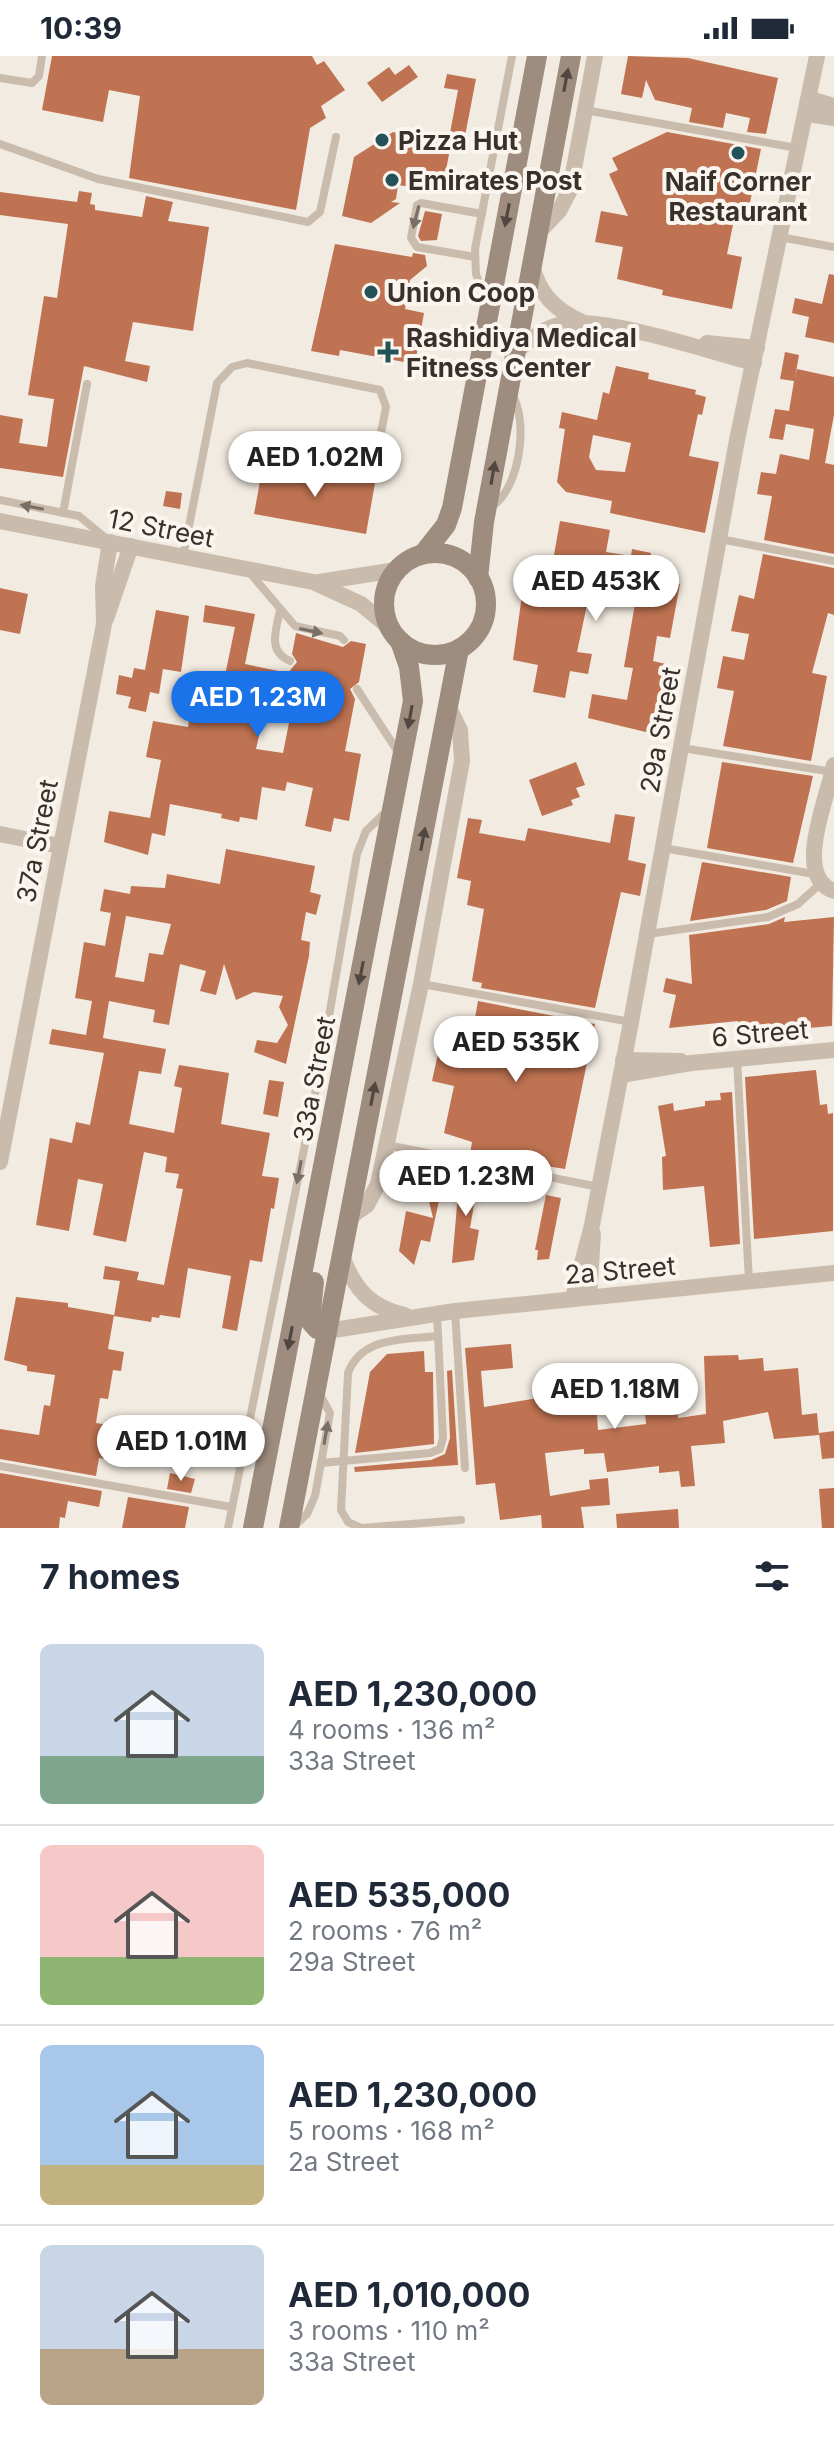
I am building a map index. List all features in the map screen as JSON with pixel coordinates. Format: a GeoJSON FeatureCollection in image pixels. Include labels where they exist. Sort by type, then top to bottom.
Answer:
{"type":"FeatureCollection","features":[{"type":"Feature","properties":{"kind":"street"},"geometry":{"type":"LineString","coordinates":[[423,554],[455,557],[478,578],[485,595],[483,622],[473,637],[459,649],[429,655],[395,635],[384,603],[387,586],[396,570],[423,554],[446,525],[452,508],[537,56]]}},
{"type":"Feature","properties":{"kind":"street"},"geometry":{"type":"LineString","coordinates":[[546,56],[540,107],[545,114],[559,118]]}},
{"type":"Feature","properties":{"kind":"street"},"geometry":{"type":"LineString","coordinates":[[478,578],[486,510],[571,56]]}},
{"type":"Feature","properties":{"kind":"street"},"geometry":{"type":"LineString","coordinates":[[537,234],[567,198],[595,56]]}},
{"type":"Feature","properties":{"kind":"street","name":"29a Street"},"geometry":{"type":"LineString","coordinates":[[581,1297],[720,539],[817,56]]}},
{"type":"Feature","properties":{"kind":"street"},"geometry":{"type":"LineString","coordinates":[[808,107],[834,106]]}},
{"type":"Feature","properties":{"kind":"street"},"geometry":{"type":"LineString","coordinates":[[808,107],[834,118]]}},
{"type":"Feature","properties":{"kind":"street"},"geometry":{"type":"LineString","coordinates":[[532,264],[546,297],[565,314],[588,324],[755,355]]}},
{"type":"Feature","properties":{"kind":"street"},"geometry":{"type":"LineString","coordinates":[[516,352],[548,329],[588,324]]}},
{"type":"Feature","properties":{"kind":"street","name":"12 Street"},"geometry":{"type":"LineString","coordinates":[[0,521],[313,582],[361,604],[395,635]]}},
{"type":"Feature","properties":{"kind":"street","name":"37a Street"},"geometry":{"type":"LineString","coordinates":[[104,624],[103,586],[110,542]]}},
{"type":"Feature","properties":{"kind":"street","name":"37a Street"},"geometry":{"type":"LineString","coordinates":[[0,1162],[104,624],[131,546]]}},
{"type":"Feature","properties":{"kind":"street","name":"12 Street"},"geometry":{"type":"LineString","coordinates":[[313,582],[396,570]]}},
{"type":"Feature","properties":{"kind":"street","name":"33a Street"},"geometry":{"type":"LineString","coordinates":[[253,1528],[413,701],[409,667],[395,635]]}},
{"type":"Feature","properties":{"kind":"street"},"geometry":{"type":"LineString","coordinates":[[291,1528],[459,649]]}},
{"type":"Feature","properties":{"kind":"street"},"geometry":{"type":"LineString","coordinates":[[350,1217],[374,1195],[421,984],[462,761],[460,730],[448,706]]}},
{"type":"Feature","properties":{"kind":"street"},"geometry":{"type":"LineString","coordinates":[[823,883],[814,850],[833,768]]}},
{"type":"Feature","properties":{"kind":"street"},"geometry":{"type":"LineString","coordinates":[[0,834],[60,846]]}},
{"type":"Feature","properties":{"kind":"street","name":"6 Street"},"geometry":{"type":"LineString","coordinates":[[622,1067],[834,1050]]}},
{"type":"Feature","properties":{"kind":"street"},"geometry":{"type":"LineString","coordinates":[[327,1331],[313,1326],[309,1315],[333,1171],[329,1136]]}},
{"type":"Feature","properties":{"kind":"street","name":"2a Street"},"geometry":{"type":"LineString","coordinates":[[342,1256],[351,1278],[364,1297],[383,1309],[410,1317]]}},
{"type":"Feature","properties":{"kind":"street","name":"2a Street"},"geometry":{"type":"LineString","coordinates":[[327,1331],[437,1313],[834,1273]]}},
{"type":"Feature","properties":{"kind":"lane"},"geometry":{"type":"LineString","coordinates":[[0,78],[32,83],[39,76],[42,56]]}},
{"type":"Feature","properties":{"kind":"lane"},"geometry":{"type":"LineString","coordinates":[[489,309],[479,289],[475,257],[512,56]]}},
{"type":"Feature","properties":{"kind":"lane"},"geometry":{"type":"LineString","coordinates":[[585,110],[799,148]]}},
{"type":"Feature","properties":{"kind":"lane"},"geometry":{"type":"LineString","coordinates":[[0,144],[98,179],[308,222],[320,212],[336,137]]}},
{"type":"Feature","properties":{"kind":"lane"},"geometry":{"type":"LineString","coordinates":[[475,257],[417,247],[411,238],[417,205],[421,203],[482,214]]}},
{"type":"Feature","properties":{"kind":"lane"},"geometry":{"type":"LineString","coordinates":[[780,237],[834,247]]}},
{"type":"Feature","properties":{"kind":"lane"},"geometry":{"type":"LineString","coordinates":[[183,557],[217,383],[232,367],[254,364],[380,390],[386,407],[374,469]]}},
{"type":"Feature","properties":{"kind":"lane"},"geometry":{"type":"LineString","coordinates":[[63,513],[87,384]]}},
{"type":"Feature","properties":{"kind":"lane"},"geometry":{"type":"LineString","coordinates":[[0,500],[63,513],[91,523],[110,542]]}},
{"type":"Feature","properties":{"kind":"lane"},"geometry":{"type":"LineString","coordinates":[[720,539],[834,561]]}},
{"type":"Feature","properties":{"kind":"lane"},"geometry":{"type":"LineString","coordinates":[[247,569],[280,610],[301,629],[340,636],[344,640]]}},
{"type":"Feature","properties":{"kind":"lane"},"geometry":{"type":"LineString","coordinates":[[280,610],[274,647],[279,656],[290,661]]}},
{"type":"Feature","properties":{"kind":"lane"},"geometry":{"type":"LineString","coordinates":[[357,689],[402,759]]}},
{"type":"Feature","properties":{"kind":"lane"},"geometry":{"type":"LineString","coordinates":[[682,748],[833,768]]}},
{"type":"Feature","properties":{"kind":"lane"},"geometry":{"type":"LineString","coordinates":[[228,1528],[319,1074],[357,854],[366,831],[394,806]]}},
{"type":"Feature","properties":{"kind":"lane"},"geometry":{"type":"LineString","coordinates":[[663,848],[823,883]]}},
{"type":"Feature","properties":{"kind":"lane"},"geometry":{"type":"LineString","coordinates":[[647,935],[768,917],[798,904],[823,883]]}},
{"type":"Feature","properties":{"kind":"lane"},"geometry":{"type":"LineString","coordinates":[[421,984],[631,1022]]}},
{"type":"Feature","properties":{"kind":"lane"},"geometry":{"type":"LineString","coordinates":[[737,1059],[749,1282]]}},
{"type":"Feature","properties":{"kind":"lane"},"geometry":{"type":"LineString","coordinates":[[387,1145],[599,1187]]}},
{"type":"Feature","properties":{"kind":"lane"},"geometry":{"type":"LineString","coordinates":[[455,1311],[465,1468]]}},
{"type":"Feature","properties":{"kind":"lane"},"geometry":{"type":"LineString","coordinates":[[321,1463],[440,1449],[437,1313]]}},
{"type":"Feature","properties":{"kind":"lane"},"geometry":{"type":"LineString","coordinates":[[438,1336],[368,1347],[352,1362],[348,1373],[341,1510],[354,1526],[461,1520]]}},
{"type":"Feature","properties":{"kind":"lane"},"geometry":{"type":"LineString","coordinates":[[291,1528],[312,1505],[321,1463],[330,1413],[316,1390]]}},
{"type":"Feature","properties":{"kind":"lane"},"geometry":{"type":"LineString","coordinates":[[0,1466],[231,1507]]}},
{"type":"Feature","properties":{"kind":"building"},"geometry":{"type":"Polygon","coordinates":[[[52,56],[312,56],[317,65],[324,61],[345,90],[321,106],[326,118],[310,128],[296,210],[129,178],[140,96],[109,90],[103,122],[42,110],[52,56]]]}},
{"type":"Feature","properties":{"kind":"building"},"geometry":{"type":"Polygon","coordinates":[[[628,56],[688,58],[778,78],[766,134],[747,132],[750,118],[726,113],[723,128],[689,122],[692,108],[655,100],[646,80],[642,98],[621,94],[628,56]]]}},
{"type":"Feature","properties":{"kind":"building"},"geometry":{"type":"Polygon","coordinates":[[[409,65],[418,77],[382,102],[367,83],[389,67],[395,75],[409,65]]]}},
{"type":"Feature","properties":{"kind":"building"},"geometry":{"type":"Polygon","coordinates":[[[447,74],[476,79],[465,136],[450,133],[458,90],[444,88],[447,74]]]}},
{"type":"Feature","properties":{"kind":"building","name":"Emirates Post"},"geometry":{"type":"Polygon","coordinates":[[[393,132],[451,144],[445,175],[418,188],[398,185],[396,199],[391,202],[400,203],[371,223],[342,216],[354,157],[393,132]]]}},
{"type":"Feature","properties":{"kind":"building"},"geometry":{"type":"Polygon","coordinates":[[[667,132],[761,149],[746,222],[734,220],[727,254],[742,257],[732,309],[662,295],[663,290],[617,279],[623,247],[595,242],[601,211],[628,216],[609,174],[618,170],[612,158],[667,132]]]}},
{"type":"Feature","properties":{"kind":"building"},"geometry":{"type":"Polygon","coordinates":[[[79,191],[92,193],[90,204],[95,205],[95,210],[142,217],[146,196],[173,202],[168,221],[209,227],[193,331],[133,322],[125,361],[150,366],[147,382],[84,366],[63,477],[0,468],[0,415],[23,419],[19,443],[47,447],[54,399],[28,395],[44,296],[57,298],[68,224],[0,215],[0,192],[77,202],[79,191]]]}},
{"type":"Feature","properties":{"kind":"building"},"geometry":{"type":"Polygon","coordinates":[[[425,211],[442,214],[437,240],[421,241],[418,236],[425,211]]]}},
{"type":"Feature","properties":{"kind":"building"},"geometry":{"type":"Polygon","coordinates":[[[335,244],[412,257],[413,253],[425,255],[427,266],[410,280],[405,309],[424,313],[415,364],[340,350],[339,356],[311,351],[335,244]]]}},
{"type":"Feature","properties":{"kind":"building"},"geometry":{"type":"Polygon","coordinates":[[[829,274],[834,275],[834,343],[805,337],[809,317],[792,313],[795,298],[822,304],[829,274]]]}},
{"type":"Feature","properties":{"kind":"building"},"geometry":{"type":"Polygon","coordinates":[[[785,352],[799,355],[795,378],[797,369],[834,377],[834,415],[825,463],[834,465],[834,554],[764,540],[772,496],[757,494],[761,472],[776,474],[780,454],[809,460],[814,429],[786,424],[783,440],[769,438],[775,409],[789,411],[794,381],[780,379],[785,352]]]}},
{"type":"Feature","properties":{"kind":"building"},"geometry":{"type":"Polygon","coordinates":[[[616,366],[649,373],[648,379],[696,390],[695,394],[706,397],[702,415],[698,414],[689,456],[719,462],[705,533],[610,513],[612,501],[566,492],[557,482],[565,429],[559,428],[562,412],[597,420],[603,392],[609,394],[616,366]],[[593,435],[589,457],[596,470],[625,472],[631,443],[593,435]]]}},
{"type":"Feature","properties":{"kind":"building"},"geometry":{"type":"Polygon","coordinates":[[[263,465],[375,483],[366,534],[254,514],[263,465]]]}},
{"type":"Feature","properties":{"kind":"building"},"geometry":{"type":"Polygon","coordinates":[[[166,491],[182,493],[180,509],[163,506],[166,491]]]}},
{"type":"Feature","properties":{"kind":"building"},"geometry":{"type":"Polygon","coordinates":[[[560,521],[610,530],[606,552],[631,556],[632,549],[651,553],[649,579],[680,584],[670,638],[657,636],[653,661],[666,664],[654,734],[588,718],[592,694],[627,700],[633,668],[624,667],[636,598],[600,591],[597,602],[588,600],[577,652],[592,654],[588,674],[570,671],[565,698],[533,692],[538,665],[513,660],[523,588],[538,591],[543,564],[552,566],[560,521]]]}},
{"type":"Feature","properties":{"kind":"building"},"geometry":{"type":"Polygon","coordinates":[[[763,554],[834,568],[834,615],[828,613],[812,673],[827,676],[811,761],[723,746],[734,691],[717,688],[723,656],[744,660],[749,634],[731,631],[739,595],[754,599],[763,554]]]}},
{"type":"Feature","properties":{"kind":"building"},"geometry":{"type":"Polygon","coordinates":[[[0,588],[28,594],[20,634],[0,630],[0,588]]]}},
{"type":"Feature","properties":{"kind":"building"},"geometry":{"type":"Polygon","coordinates":[[[205,605],[255,614],[245,664],[288,673],[297,662],[292,654],[296,633],[343,647],[351,641],[366,644],[359,682],[350,689],[355,699],[345,751],[361,754],[349,821],[334,818],[331,832],[305,826],[313,788],[287,782],[285,791],[262,787],[257,820],[240,817],[239,822],[221,818],[222,814],[170,804],[165,836],[152,833],[148,855],[104,842],[109,811],[150,818],[161,760],[146,757],[153,721],[188,727],[190,715],[210,719],[215,694],[221,695],[235,627],[203,622],[205,605]],[[263,718],[256,749],[283,753],[289,723],[263,718]]]}},
{"type":"Feature","properties":{"kind":"building"},"geometry":{"type":"Polygon","coordinates":[[[156,610],[189,616],[181,672],[163,669],[159,694],[150,692],[146,712],[128,708],[131,697],[116,694],[119,675],[132,678],[134,668],[145,670],[156,610]]]}},
{"type":"Feature","properties":{"kind":"building"},"geometry":{"type":"Polygon","coordinates":[[[576,762],[585,785],[576,788],[580,797],[571,800],[573,805],[542,816],[529,780],[576,762]]]}},
{"type":"Feature","properties":{"kind":"building"},"geometry":{"type":"Polygon","coordinates":[[[722,762],[813,776],[793,863],[707,848],[722,762]]]}},
{"type":"Feature","properties":{"kind":"building"},"geometry":{"type":"Polygon","coordinates":[[[615,814],[635,817],[628,860],[646,864],[640,896],[621,892],[595,1008],[481,988],[482,983],[472,981],[484,909],[467,905],[471,881],[457,878],[468,818],[482,820],[479,833],[525,841],[528,828],[610,843],[615,814]]]}},
{"type":"Feature","properties":{"kind":"building"},"geometry":{"type":"Polygon","coordinates":[[[226,849],[315,866],[310,892],[321,895],[316,915],[306,912],[301,940],[310,942],[309,956],[286,1064],[254,1052],[257,1040],[277,1043],[288,1025],[279,1007],[283,996],[254,992],[236,1000],[224,964],[216,995],[200,991],[206,971],[180,964],[169,1025],[153,1022],[155,1010],[109,1001],[103,1038],[166,1049],[161,1074],[139,1071],[129,1124],[174,1133],[182,1088],[174,1086],[179,1065],[229,1073],[221,1124],[270,1133],[262,1176],[279,1178],[274,1209],[271,1208],[262,1262],[250,1260],[237,1331],[222,1328],[231,1276],[188,1268],[180,1318],[160,1315],[159,1318],[152,1317],[151,1322],[114,1316],[120,1281],[103,1279],[105,1266],[139,1272],[137,1280],[164,1285],[183,1189],[176,1188],[179,1174],[165,1172],[167,1157],[144,1152],[126,1242],[93,1235],[103,1184],[78,1179],[69,1231],[36,1225],[50,1138],[72,1143],[76,1122],[90,1125],[104,1053],[49,1044],[52,1029],[86,1035],[92,1001],[75,998],[84,942],[105,946],[111,913],[100,911],[104,889],[130,894],[131,886],[165,888],[167,874],[220,884],[226,849]],[[126,916],[115,977],[144,982],[149,953],[163,955],[171,924],[126,916]]]}},
{"type":"Feature","properties":{"kind":"building"},"geometry":{"type":"Polygon","coordinates":[[[702,862],[791,877],[787,901],[766,910],[690,921],[702,862]]]}},
{"type":"Feature","properties":{"kind":"building"},"geometry":{"type":"Polygon","coordinates":[[[785,917],[784,922],[834,917],[832,1026],[739,1034],[738,1021],[669,1028],[676,995],[663,992],[666,978],[692,984],[689,935],[769,924],[785,917]]]}},
{"type":"Feature","properties":{"kind":"building"},"geometry":{"type":"Polygon","coordinates":[[[478,1001],[595,1024],[565,1169],[470,1154],[472,1142],[444,1133],[454,1086],[432,1081],[442,1035],[471,1041],[478,1001]]]}},
{"type":"Feature","properties":{"kind":"building"},"geometry":{"type":"Polygon","coordinates":[[[816,1070],[820,1105],[827,1104],[828,1114],[833,1113],[833,1231],[754,1239],[745,1077],[816,1070]]]}},
{"type":"Feature","properties":{"kind":"building"},"geometry":{"type":"Polygon","coordinates":[[[269,1080],[284,1082],[278,1117],[263,1114],[269,1080]]]}},
{"type":"Feature","properties":{"kind":"building"},"geometry":{"type":"Polygon","coordinates":[[[732,1092],[740,1244],[710,1247],[704,1186],[663,1190],[662,1157],[666,1156],[658,1106],[673,1103],[674,1111],[705,1106],[705,1101],[721,1100],[720,1093],[732,1092]]]}},
{"type":"Feature","properties":{"kind":"building"},"geometry":{"type":"Polygon","coordinates":[[[442,1163],[447,1164],[430,1242],[421,1240],[414,1265],[399,1251],[406,1211],[433,1218],[427,1193],[429,1179],[442,1163]]]}},
{"type":"Feature","properties":{"kind":"building"},"geometry":{"type":"Polygon","coordinates":[[[467,1168],[480,1170],[470,1228],[479,1230],[474,1260],[452,1263],[460,1171],[466,1172],[467,1168]]]}},
{"type":"Feature","properties":{"kind":"building"},"geometry":{"type":"Polygon","coordinates":[[[546,1195],[561,1198],[549,1259],[537,1260],[538,1250],[535,1250],[546,1195]]]}},
{"type":"Feature","properties":{"kind":"building"},"geometry":{"type":"Polygon","coordinates":[[[16,1297],[68,1303],[68,1307],[114,1315],[108,1349],[124,1352],[121,1371],[113,1370],[108,1399],[100,1398],[96,1423],[120,1427],[121,1418],[152,1423],[145,1465],[99,1458],[96,1476],[0,1459],[0,1429],[39,1435],[44,1405],[50,1406],[55,1375],[27,1371],[27,1366],[4,1360],[16,1297]]]}},
{"type":"Feature","properties":{"kind":"building"},"geometry":{"type":"Polygon","coordinates":[[[511,1344],[513,1368],[481,1371],[484,1407],[550,1396],[550,1405],[582,1402],[581,1388],[595,1387],[598,1430],[646,1424],[642,1376],[675,1374],[678,1418],[706,1414],[704,1356],[738,1355],[739,1360],[763,1358],[764,1371],[798,1368],[802,1415],[817,1413],[819,1435],[774,1439],[768,1412],[723,1421],[725,1443],[691,1446],[695,1486],[681,1487],[679,1471],[659,1473],[659,1466],[607,1472],[604,1453],[584,1454],[584,1449],[545,1453],[550,1496],[590,1489],[589,1480],[608,1478],[610,1505],[581,1507],[584,1528],[542,1528],[541,1515],[500,1520],[495,1483],[476,1485],[465,1348],[511,1344]]]}},
{"type":"Feature","properties":{"kind":"building"},"geometry":{"type":"Polygon","coordinates":[[[424,1351],[425,1372],[433,1372],[434,1444],[355,1453],[370,1372],[387,1354],[424,1351]]]}},
{"type":"Feature","properties":{"kind":"building"},"geometry":{"type":"Polygon","coordinates":[[[452,1370],[458,1465],[355,1472],[354,1467],[431,1460],[445,1454],[450,1438],[447,1371],[452,1370]]]}},
{"type":"Feature","properties":{"kind":"building"},"geometry":{"type":"Polygon","coordinates":[[[834,1431],[834,1458],[822,1459],[819,1433],[834,1431]]]}},
{"type":"Feature","properties":{"kind":"building"},"geometry":{"type":"Polygon","coordinates":[[[0,1473],[102,1491],[99,1507],[68,1501],[65,1518],[60,1517],[59,1528],[0,1528],[0,1473]]]}},
{"type":"Feature","properties":{"kind":"building"},"geometry":{"type":"Polygon","coordinates":[[[170,1473],[195,1479],[191,1493],[167,1489],[170,1473]]]}},
{"type":"Feature","properties":{"kind":"building"},"geometry":{"type":"Polygon","coordinates":[[[834,1488],[834,1528],[822,1528],[819,1489],[834,1488]]]}},
{"type":"Feature","properties":{"kind":"building"},"geometry":{"type":"Polygon","coordinates":[[[128,1497],[189,1507],[185,1528],[122,1528],[128,1497]]]}},
{"type":"Feature","properties":{"kind":"building"},"geometry":{"type":"Polygon","coordinates":[[[678,1509],[679,1528],[617,1528],[616,1514],[678,1509]]]}},
{"type":"Feature","properties":{"kind":"place","name":"Pizza Hut"},"geometry":{"type":"Point","coordinates":[382,140]}},
{"type":"Feature","properties":{"kind":"place","name":"Naif Corner Restaurant"},"geometry":{"type":"Point","coordinates":[738,153]}},
{"type":"Feature","properties":{"kind":"place","name":"Emirates Post"},"geometry":{"type":"Point","coordinates":[392,180]}},
{"type":"Feature","properties":{"kind":"place","name":"Union Coop"},"geometry":{"type":"Point","coordinates":[371,292]}},
{"type":"Feature","properties":{"kind":"place","name":"Rashidiya Medical Fitness Center"},"geometry":{"type":"Point","coordinates":[388,352]}}]}
